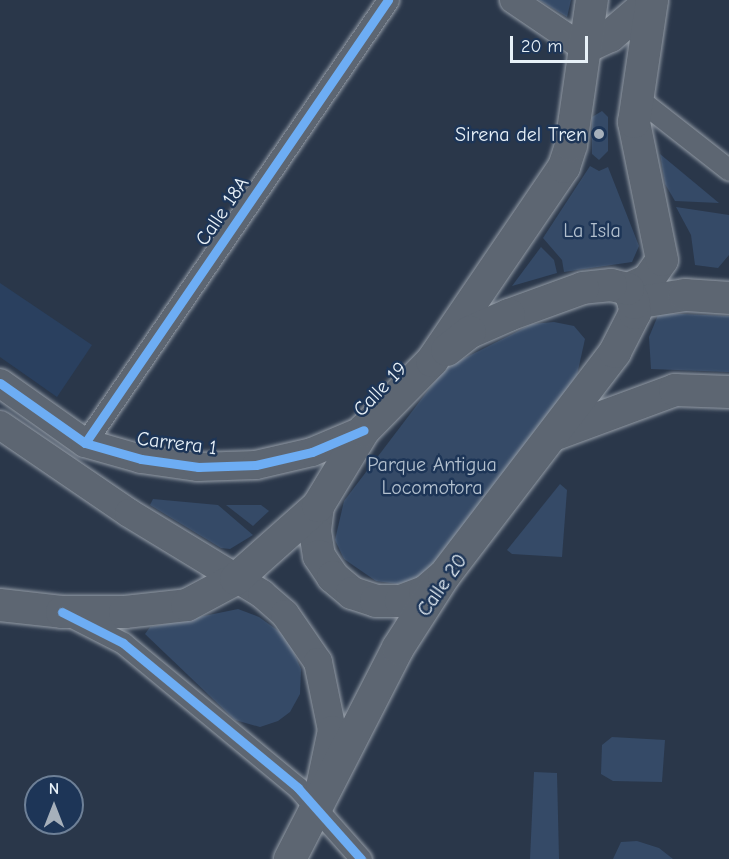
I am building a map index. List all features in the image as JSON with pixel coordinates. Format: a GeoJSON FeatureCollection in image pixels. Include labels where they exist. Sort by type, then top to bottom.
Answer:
{"type":"FeatureCollection","features":[{"type":"Feature","properties":{"kind":"main road","name":"Calle 19"},"geometry":{"type":"LineString","coordinates":[[4,610],[125,612],[187,605],[236,579],[318,506],[364,430],[432,361],[564,167],[571,144],[592,0]]}},
{"type":"Feature","properties":{"kind":"main road"},"geometry":{"type":"LineString","coordinates":[[584,48],[610,36],[652,0]]}},
{"type":"Feature","properties":{"kind":"main road"},"geometry":{"type":"LineString","coordinates":[[652,0],[636,96],[634,122],[662,260],[685,295]]}},
{"type":"Feature","properties":{"kind":"main road"},"geometry":{"type":"LineString","coordinates":[[630,308],[662,260]]}},
{"type":"Feature","properties":{"kind":"main road"},"geometry":{"type":"LineString","coordinates":[[432,361],[470,332],[529,307],[583,288],[611,285],[630,308]]}},
{"type":"Feature","properties":{"kind":"main road"},"geometry":{"type":"LineString","coordinates":[[630,308],[685,295],[729,298]]}},
{"type":"Feature","properties":{"kind":"main road","name":"Calle 20"},"geometry":{"type":"LineString","coordinates":[[290,859],[398,648],[444,576],[552,436],[630,308]]}},
{"type":"Feature","properties":{"kind":"main road","name":"Carrera 1"},"geometry":{"type":"LineString","coordinates":[[0,383],[85,443],[141,459],[198,467],[256,465],[312,452],[364,430]]}},
{"type":"Feature","properties":{"kind":"main road"},"geometry":{"type":"LineString","coordinates":[[552,436],[587,419],[675,390],[729,392]]}},
{"type":"Feature","properties":{"kind":"main road"},"geometry":{"type":"LineString","coordinates":[[0,425],[129,513],[236,579],[285,614],[318,662],[332,730],[315,808]]}},
{"type":"Feature","properties":{"kind":"main road"},"geometry":{"type":"LineString","coordinates":[[318,506],[315,531],[319,556],[333,578],[352,593],[376,602],[402,602],[425,592],[444,576]]}},
{"type":"Feature","properties":{"kind":"street","name":"Calle 18A"},"geometry":{"type":"LineString","coordinates":[[85,443],[388,0]]}},
{"type":"Feature","properties":{"kind":"street"},"geometry":{"type":"LineString","coordinates":[[513,0],[584,48]]}},
{"type":"Feature","properties":{"kind":"street"},"geometry":{"type":"LineString","coordinates":[[636,96],[729,170]]}},
{"type":"Feature","properties":{"kind":"street"},"geometry":{"type":"LineString","coordinates":[[62,612],[123,644],[298,788],[361,859]]}},
{"type":"Feature","properties":{"kind":"shaded area"},"geometry":{"type":"Polygon","coordinates":[[[0,283],[92,345],[57,397],[0,357],[0,283]]]}},
{"type":"Feature","properties":{"kind":"green space"},"geometry":{"type":"Polygon","coordinates":[[[539,0],[571,0],[567,17],[539,0]]]}},
{"type":"Feature","properties":{"kind":"green space"},"geometry":{"type":"Polygon","coordinates":[[[602,111],[608,117],[608,151],[599,160],[592,154],[592,117],[602,111]]]}},
{"type":"Feature","properties":{"kind":"green space"},"geometry":{"type":"Polygon","coordinates":[[[660,154],[719,203],[675,201],[665,184],[660,154]]]}},
{"type":"Feature","properties":{"kind":"green space","name":"La Isla"},"geometry":{"type":"Polygon","coordinates":[[[590,166],[599,171],[608,167],[639,246],[632,262],[564,272],[562,260],[543,238],[590,166]]]}},
{"type":"Feature","properties":{"kind":"green space"},"geometry":{"type":"Polygon","coordinates":[[[676,207],[729,215],[729,255],[718,268],[695,265],[691,235],[676,207]]]}},
{"type":"Feature","properties":{"kind":"green space"},"geometry":{"type":"Polygon","coordinates":[[[541,247],[554,260],[557,273],[512,286],[541,247]]]}},
{"type":"Feature","properties":{"kind":"green space"},"geometry":{"type":"Polygon","coordinates":[[[659,313],[729,316],[729,372],[651,369],[649,337],[659,313]]]}},
{"type":"Feature","properties":{"kind":"green space","name":"Parque Antigua Locomotora"},"geometry":{"type":"Polygon","coordinates":[[[554,322],[574,326],[585,339],[577,375],[549,417],[430,569],[414,580],[397,584],[376,581],[344,559],[335,540],[344,501],[445,368],[532,324],[554,322]]]}},
{"type":"Feature","properties":{"kind":"green space"},"geometry":{"type":"Polygon","coordinates":[[[560,484],[567,490],[562,557],[512,554],[507,550],[560,484]]]}},
{"type":"Feature","properties":{"kind":"green space"},"geometry":{"type":"Polygon","coordinates":[[[153,499],[218,505],[253,535],[230,549],[221,548],[150,505],[153,499]]]}},
{"type":"Feature","properties":{"kind":"green space"},"geometry":{"type":"Polygon","coordinates":[[[226,505],[261,505],[269,511],[253,526],[226,505]]]}},
{"type":"Feature","properties":{"kind":"green space"},"geometry":{"type":"Polygon","coordinates":[[[238,609],[259,617],[287,637],[301,669],[300,694],[290,712],[278,721],[260,727],[235,720],[145,634],[150,627],[238,609]]]}},
{"type":"Feature","properties":{"kind":"green space"},"geometry":{"type":"Polygon","coordinates":[[[612,737],[665,740],[662,782],[613,781],[601,774],[602,745],[612,737]]]}},
{"type":"Feature","properties":{"kind":"green space"},"geometry":{"type":"Polygon","coordinates":[[[534,772],[557,773],[559,859],[530,859],[534,772]]]}},
{"type":"Feature","properties":{"kind":"green space"},"geometry":{"type":"Polygon","coordinates":[[[637,841],[659,848],[673,859],[613,859],[621,842],[637,841]]]}},
{"type":"Feature","properties":{"kind":"cycle path"},"geometry":{"type":"LineString","coordinates":[[85,443],[388,0]]}},
{"type":"Feature","properties":{"kind":"cycle path"},"geometry":{"type":"LineString","coordinates":[[0,383],[85,443],[141,459],[198,467],[256,465],[312,452],[364,430]]}},
{"type":"Feature","properties":{"kind":"cycle path"},"geometry":{"type":"LineString","coordinates":[[62,612],[123,643],[298,788],[361,859]]}},
{"type":"Feature","properties":{"kind":"place","name":"Sirena del Tren"},"geometry":{"type":"Point","coordinates":[599,134]}}]}
